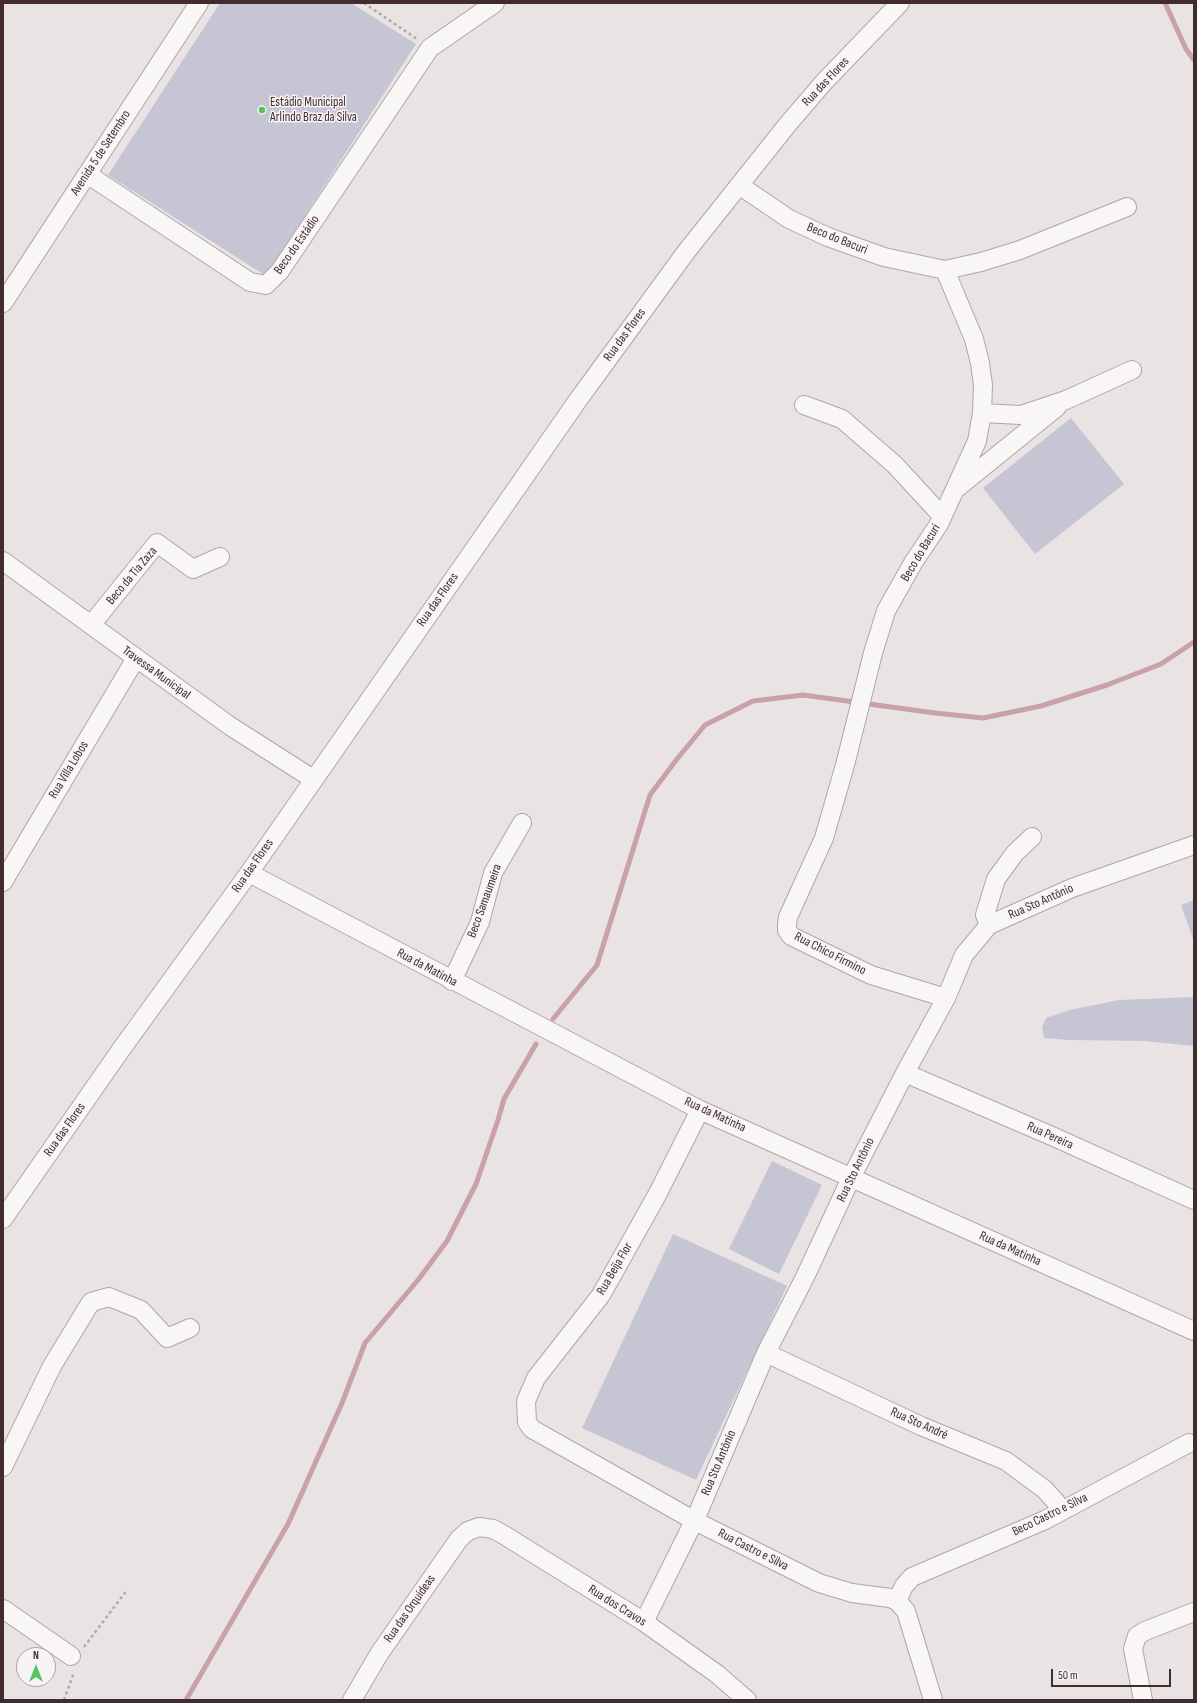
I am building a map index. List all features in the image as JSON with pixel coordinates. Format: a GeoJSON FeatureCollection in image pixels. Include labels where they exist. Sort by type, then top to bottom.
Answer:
{"type":"FeatureCollection","features":[{"type":"Feature","properties":{"kind":"street","name":"Avenida 5 de Setembro"},"geometry":{"type":"LineString","coordinates":[[3,303],[199,3]]}},
{"type":"Feature","properties":{"kind":"street","name":"Beco do Estádio"},"geometry":{"type":"LineString","coordinates":[[87,174],[250,282],[266,285],[280,271],[430,48],[494,3]]}},
{"type":"Feature","properties":{"kind":"street","name":"Rua das Flores"},"geometry":{"type":"LineString","coordinates":[[3,1218],[120,1051],[249,873],[578,400],[686,252],[824,82],[900,3]]}},
{"type":"Feature","properties":{"kind":"street","name":"Beco do Bacuri"},"geometry":{"type":"LineString","coordinates":[[739,185],[788,219],[828,237],[884,257],[946,270],[981,262],[1020,250],[1127,207]]}},
{"type":"Feature","properties":{"kind":"street","name":"Beco do Bacuri"},"geometry":{"type":"LineString","coordinates":[[824,838],[862,703],[873,653],[886,612],[942,516],[977,441],[982,414],[983,385],[980,363],[974,339],[946,270]]}},
{"type":"Feature","properties":{"kind":"street"},"geometry":{"type":"LineString","coordinates":[[982,414],[1021,415],[1066,400],[1132,370]]}},
{"type":"Feature","properties":{"kind":"street"},"geometry":{"type":"LineString","coordinates":[[954,490],[1066,400]]}},
{"type":"Feature","properties":{"kind":"street"},"geometry":{"type":"LineString","coordinates":[[804,405],[842,419],[895,465],[942,516]]}},
{"type":"Feature","properties":{"kind":"street","name":"Beco da Tia Zaza"},"geometry":{"type":"LineString","coordinates":[[90,625],[157,543],[193,569],[220,557]]}},
{"type":"Feature","properties":{"kind":"street","name":"Travessa Municipal"},"geometry":{"type":"LineString","coordinates":[[3,561],[230,726],[313,779]]}},
{"type":"Feature","properties":{"kind":"street","name":"Rua Villa Lobos"},"geometry":{"type":"LineString","coordinates":[[3,882],[136,658]]}},
{"type":"Feature","properties":{"kind":"street","name":"Beco Samaumeira"},"geometry":{"type":"LineString","coordinates":[[452,981],[480,922],[493,873],[522,822]]}},
{"type":"Feature","properties":{"kind":"street"},"geometry":{"type":"LineString","coordinates":[[989,925],[985,915],[996,879],[1014,853],[1032,837]]}},
{"type":"Feature","properties":{"kind":"street","name":"Rua Chico Firmino"},"geometry":{"type":"LineString","coordinates":[[824,838],[788,917],[787,930],[791,936],[871,975],[946,998]]}},
{"type":"Feature","properties":{"kind":"street","name":"Rua Sto Antônio"},"geometry":{"type":"LineString","coordinates":[[644,1622],[695,1521],[766,1353],[805,1277],[851,1178],[905,1073],[946,998],[964,955],[989,925],[1072,888],[1194,845]]}},
{"type":"Feature","properties":{"kind":"street","name":"Rua da Matinha"},"geometry":{"type":"LineString","coordinates":[[249,873],[700,1110],[1194,1331]]}},
{"type":"Feature","properties":{"kind":"street","name":"Rua Pereira"},"geometry":{"type":"LineString","coordinates":[[905,1073],[1054,1137],[1194,1200]]}},
{"type":"Feature","properties":{"kind":"street","name":"Rua Beija Flor"},"geometry":{"type":"LineString","coordinates":[[527,1422],[526,1401],[536,1378],[601,1295],[656,1195],[700,1110]]}},
{"type":"Feature","properties":{"kind":"street"},"geometry":{"type":"LineString","coordinates":[[3,1467],[52,1366],[91,1302],[109,1297],[141,1310],[167,1338],[190,1328]]}},
{"type":"Feature","properties":{"kind":"street","name":"Rua Sto André"},"geometry":{"type":"LineString","coordinates":[[766,1353],[921,1426],[1006,1461],[1044,1489],[1056,1502],[1060,1511]]}},
{"type":"Feature","properties":{"kind":"street","name":"Rua Castro e Silva"},"geometry":{"type":"LineString","coordinates":[[527,1422],[532,1429],[695,1521],[819,1583],[852,1593],[890,1598],[897,1601]]}},
{"type":"Feature","properties":{"kind":"street","name":"Beco Castro e Silva"},"geometry":{"type":"LineString","coordinates":[[897,1601],[904,1586],[912,1576],[1045,1520],[1189,1443]]}},
{"type":"Feature","properties":{"kind":"street","name":"Rua dos Cravos"},"geometry":{"type":"LineString","coordinates":[[479,1527],[493,1529],[504,1535],[644,1622],[717,1674],[747,1700]]}},
{"type":"Feature","properties":{"kind":"street","name":"Rua das Orquídeas"},"geometry":{"type":"LineString","coordinates":[[352,1700],[379,1654],[459,1539],[468,1531],[479,1527]]}},
{"type":"Feature","properties":{"kind":"street"},"geometry":{"type":"LineString","coordinates":[[897,1601],[906,1611],[933,1700]]}},
{"type":"Feature","properties":{"kind":"street"},"geometry":{"type":"LineString","coordinates":[[3,1609],[77,1657]]}},
{"type":"Feature","properties":{"kind":"street"},"geometry":{"type":"LineString","coordinates":[[1143,1700],[1133,1649],[1137,1636],[1145,1630],[1194,1612]]}},
{"type":"Feature","properties":{"kind":"path"},"geometry":{"type":"LineString","coordinates":[[364,3],[430,48]]}},
{"type":"Feature","properties":{"kind":"path"},"geometry":{"type":"LineString","coordinates":[[64,1700],[77,1657],[85,1644],[127,1590]]}},
{"type":"Feature","properties":{"kind":"shaded area","name":"Estádio Municipal Arlindo Braz da Silva"},"geometry":{"type":"Polygon","coordinates":[[[220,3],[351,3],[416,44],[266,276],[108,175],[220,3]]]}},
{"type":"Feature","properties":{"kind":"shaded area"},"geometry":{"type":"Polygon","coordinates":[[[1071,418],[1124,484],[1035,554],[983,488],[1071,418]]]}},
{"type":"Feature","properties":{"kind":"shaded area"},"geometry":{"type":"Polygon","coordinates":[[[1194,900],[1194,942],[1181,905],[1194,900]]]}},
{"type":"Feature","properties":{"kind":"shaded area"},"geometry":{"type":"Polygon","coordinates":[[[1194,997],[1194,1046],[1145,1041],[1069,1040],[1044,1038],[1042,1027],[1046,1018],[1070,1010],[1119,1000],[1194,997]]]}},
{"type":"Feature","properties":{"kind":"shaded area"},"geometry":{"type":"Polygon","coordinates":[[[772,1161],[822,1185],[779,1274],[729,1249],[772,1161]]]}},
{"type":"Feature","properties":{"kind":"shaded area"},"geometry":{"type":"Polygon","coordinates":[[[673,1234],[787,1286],[696,1480],[582,1428],[673,1234]]]}},
{"type":"Feature","properties":{"kind":"waterway"},"geometry":{"type":"LineString","coordinates":[[1166,5],[1186,49],[1194,60]]}},
{"type":"Feature","properties":{"kind":"waterway"},"geometry":{"type":"LineString","coordinates":[[553,1019],[597,965],[650,795],[705,725],[753,701],[803,695],[983,718],[1041,706],[1107,685],[1161,664],[1194,642]]}},
{"type":"Feature","properties":{"kind":"waterway"},"geometry":{"type":"LineString","coordinates":[[186,1700],[288,1524],[342,1403],[365,1343],[418,1280],[447,1241],[476,1184],[504,1099],[536,1044]]}},
{"type":"Feature","properties":{"kind":"place","name":"Estádio Municipal Arlindo Braz da Silva"},"geometry":{"type":"Point","coordinates":[262,110]}}]}
